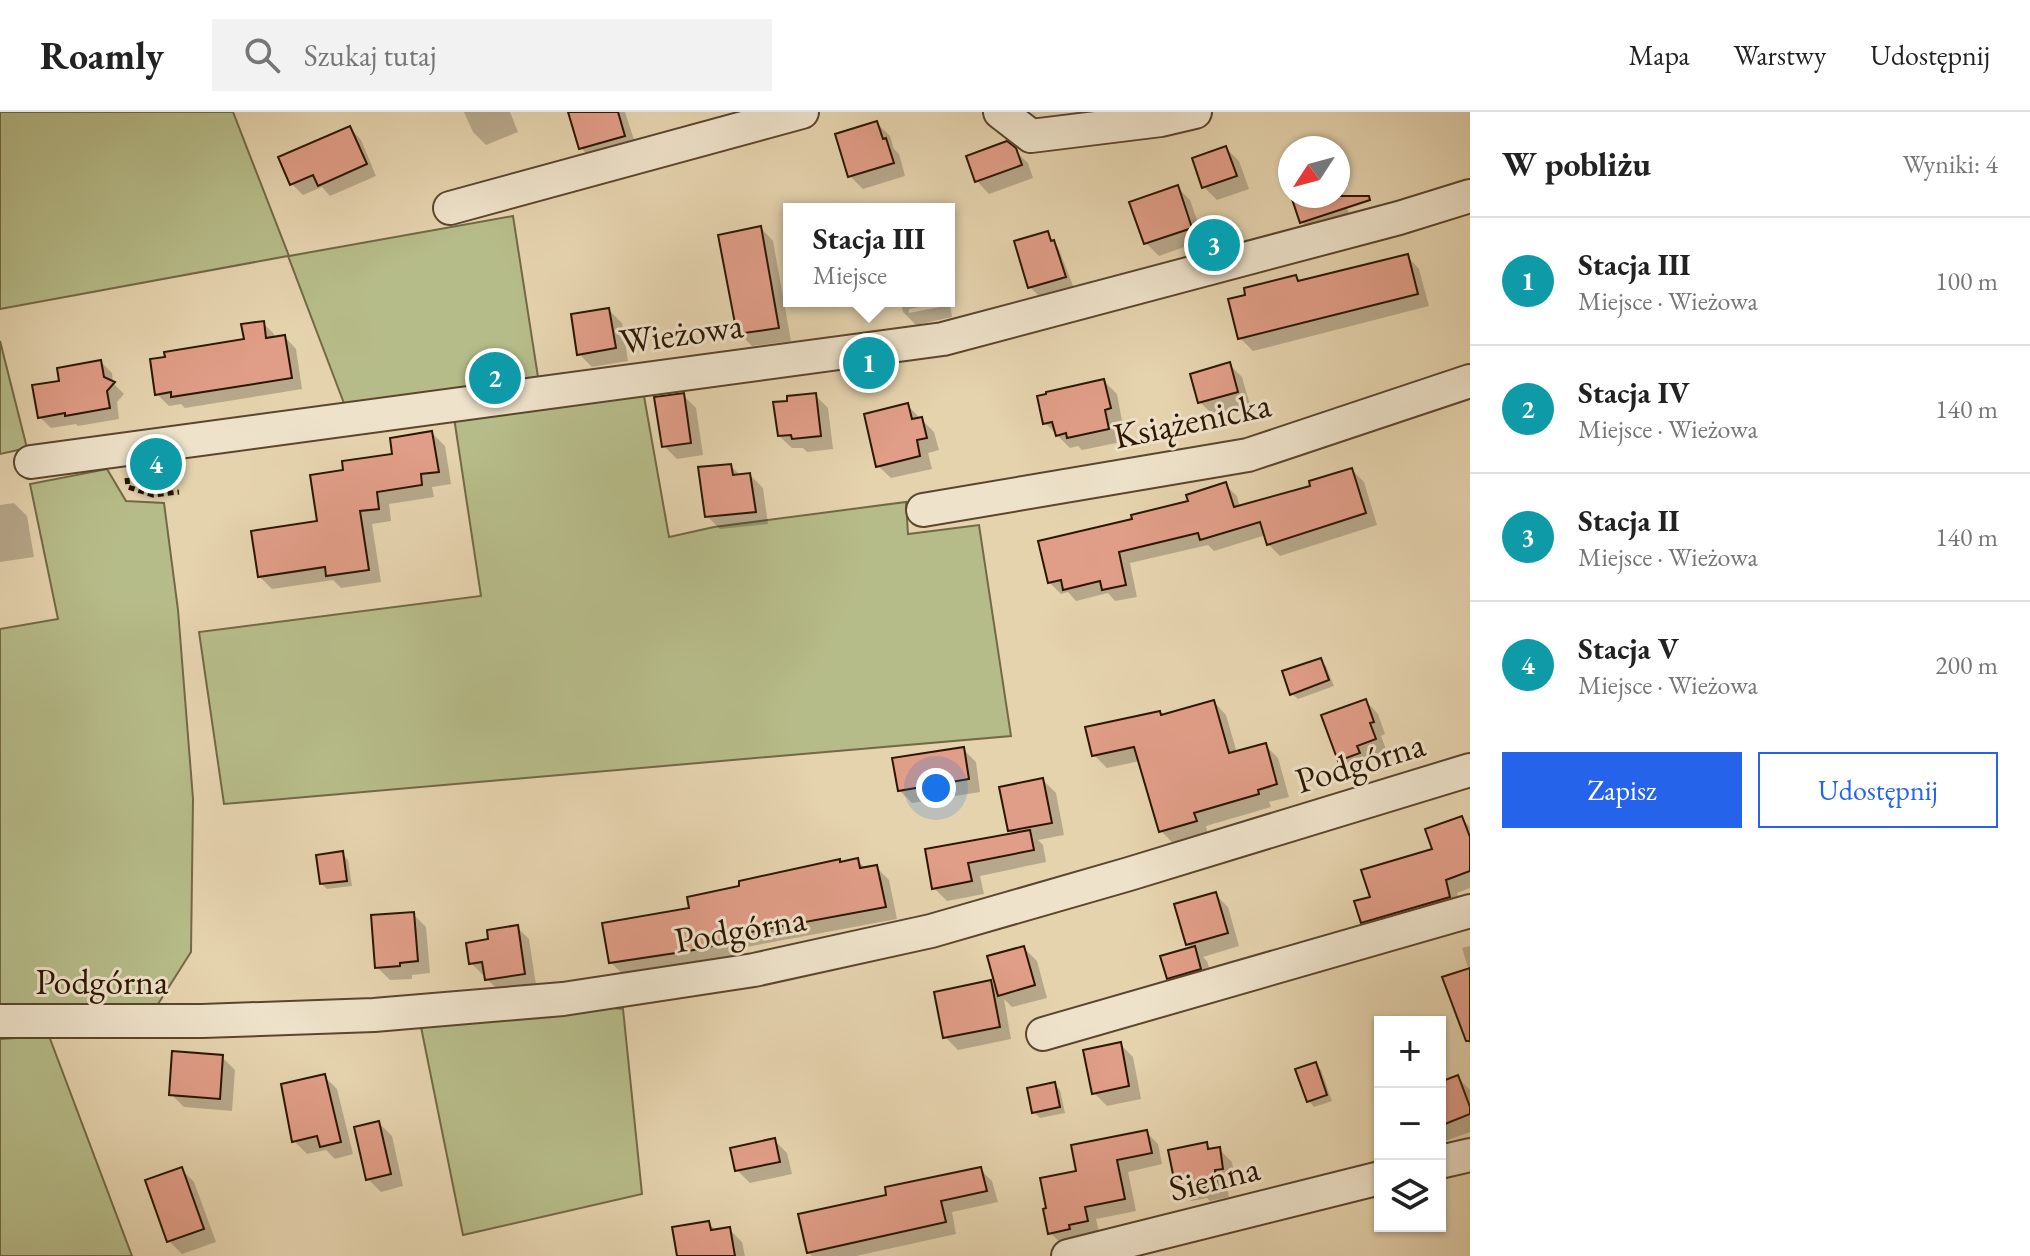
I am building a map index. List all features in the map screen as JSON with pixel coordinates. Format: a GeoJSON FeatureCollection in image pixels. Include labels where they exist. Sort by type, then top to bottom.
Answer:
{"type":"FeatureCollection","features":[{"type":"Feature","properties":{"kind":"street"},"geometry":{"type":"LineString","coordinates":[[450,208],[802,112]]}},
{"type":"Feature","properties":{"kind":"street"},"geometry":{"type":"LineString","coordinates":[[1000,112],[1031,136],[1161,120],[1195,112]]}},
{"type":"Feature","properties":{"kind":"street","name":"Wieżowa"},"geometry":{"type":"LineString","coordinates":[[31,462],[943,339],[1399,218],[1470,196]]}},
{"type":"Feature","properties":{"kind":"street","name":"Książenicka"},"geometry":{"type":"LineString","coordinates":[[923,510],[1248,455],[1470,381]]}},
{"type":"Feature","properties":{"kind":"street","name":"Podgórna"},"geometry":{"type":"LineString","coordinates":[[0,1021],[202,1021],[374,1015],[563,999],[754,970],[931,931],[1470,770]]}},
{"type":"Feature","properties":{"kind":"street"},"geometry":{"type":"LineString","coordinates":[[1043,1034],[1470,911]]}},
{"type":"Feature","properties":{"kind":"street"},"geometry":{"type":"LineString","coordinates":[[1446,1161],[1470,1155]]}},
{"type":"Feature","properties":{"kind":"street","name":"Sienna"},"geometry":{"type":"LineString","coordinates":[[1068,1256],[1374,1180]]}},
{"type":"Feature","properties":{"kind":"path"},"geometry":{"type":"LineString","coordinates":[[123,449],[128,487],[153,495],[179,492]]}},
{"type":"Feature","properties":{"kind":"green space"},"geometry":{"type":"Polygon","coordinates":[[[0,112],[233,112],[289,256],[513,216],[538,377],[345,406],[288,256],[0,309],[0,112]]]}},
{"type":"Feature","properties":{"kind":"green space"},"geometry":{"type":"Polygon","coordinates":[[[0,341],[27,448],[0,454],[0,341]]]}},
{"type":"Feature","properties":{"kind":"green space"},"geometry":{"type":"Polygon","coordinates":[[[642,385],[669,537],[714,527],[906,502],[908,534],[979,525],[1011,736],[224,804],[199,632],[481,596],[453,411],[642,385]]]}},
{"type":"Feature","properties":{"kind":"green space"},"geometry":{"type":"Polygon","coordinates":[[[174,450],[171,475],[162,485],[147,487],[129,474],[132,456],[174,450]]]}},
{"type":"Feature","properties":{"kind":"green space"},"geometry":{"type":"Polygon","coordinates":[[[107,469],[126,501],[164,503],[178,610],[193,799],[191,952],[158,1004],[0,1005],[0,629],[58,619],[30,484],[107,469]]]}},
{"type":"Feature","properties":{"kind":"green space"},"geometry":{"type":"Polygon","coordinates":[[[577,1004],[623,1009],[642,1194],[463,1235],[420,1022],[577,1004]]]}},
{"type":"Feature","properties":{"kind":"green space"},"geometry":{"type":"Polygon","coordinates":[[[49,1036],[132,1256],[0,1256],[0,1039],[49,1036]]]}},
{"type":"Feature","properties":{"kind":"building"},"geometry":{"type":"Polygon","coordinates":[[[568,112],[618,112],[625,136],[579,149],[568,112]]]}},
{"type":"Feature","properties":{"kind":"building"},"geometry":{"type":"Polygon","coordinates":[[[877,121],[894,163],[848,177],[835,134],[877,121]]]}},
{"type":"Feature","properties":{"kind":"building"},"geometry":{"type":"Polygon","coordinates":[[[350,126],[367,164],[318,186],[313,175],[290,185],[278,157],[350,126]]]}},
{"type":"Feature","properties":{"kind":"building"},"geometry":{"type":"Polygon","coordinates":[[[1007,141],[1016,148],[1022,165],[975,182],[966,156],[1007,141]]]}},
{"type":"Feature","properties":{"kind":"building"},"geometry":{"type":"Polygon","coordinates":[[[1226,146],[1237,176],[1202,188],[1192,158],[1226,146]]]}},
{"type":"Feature","properties":{"kind":"building"},"geometry":{"type":"Polygon","coordinates":[[[1178,185],[1192,228],[1144,244],[1129,202],[1178,185]]]}},
{"type":"Feature","properties":{"kind":"building"},"geometry":{"type":"Polygon","coordinates":[[[1350,196],[1369,196],[1370,200],[1350,207],[1350,196]]]}},
{"type":"Feature","properties":{"kind":"building"},"geometry":{"type":"Polygon","coordinates":[[[1295,208],[1346,208],[1300,223],[1295,208]]]}},
{"type":"Feature","properties":{"kind":"building"},"geometry":{"type":"Polygon","coordinates":[[[761,226],[779,328],[737,334],[718,235],[761,226]]]}},
{"type":"Feature","properties":{"kind":"building"},"geometry":{"type":"Polygon","coordinates":[[[1048,231],[1066,277],[1028,288],[1014,241],[1048,231]]]}},
{"type":"Feature","properties":{"kind":"building"},"geometry":{"type":"Polygon","coordinates":[[[1408,254],[1418,294],[1238,339],[1228,299],[1245,295],[1244,288],[1296,275],[1298,281],[1408,254]]]}},
{"type":"Feature","properties":{"kind":"building"},"geometry":{"type":"Polygon","coordinates":[[[609,308],[616,348],[577,355],[571,314],[609,308]]]}},
{"type":"Feature","properties":{"kind":"building"},"geometry":{"type":"Polygon","coordinates":[[[264,321],[266,338],[285,335],[292,378],[171,397],[171,392],[155,395],[150,359],[165,357],[164,352],[244,339],[241,324],[264,321]]]}},
{"type":"Feature","properties":{"kind":"building"},"geometry":{"type":"Polygon","coordinates":[[[101,360],[104,377],[115,382],[107,391],[110,408],[38,418],[32,385],[59,381],[57,368],[101,360]]]}},
{"type":"Feature","properties":{"kind":"building"},"geometry":{"type":"Polygon","coordinates":[[[1230,362],[1238,392],[1198,403],[1190,374],[1230,362]]]}},
{"type":"Feature","properties":{"kind":"building"},"geometry":{"type":"Polygon","coordinates":[[[1104,379],[1111,408],[1105,410],[1109,429],[1067,438],[1066,433],[1056,436],[1052,422],[1043,424],[1037,396],[1104,379]]]}},
{"type":"Feature","properties":{"kind":"building"},"geometry":{"type":"Polygon","coordinates":[[[684,393],[691,443],[662,447],[654,397],[684,393]]]}},
{"type":"Feature","properties":{"kind":"building"},"geometry":{"type":"Polygon","coordinates":[[[816,393],[821,436],[792,439],[791,435],[778,436],[773,402],[787,401],[787,396],[816,393]]]}},
{"type":"Feature","properties":{"kind":"building"},"geometry":{"type":"Polygon","coordinates":[[[908,403],[912,419],[922,417],[927,438],[917,440],[920,456],[876,467],[864,414],[908,403]]]}},
{"type":"Feature","properties":{"kind":"building"},"geometry":{"type":"Polygon","coordinates":[[[432,431],[439,472],[421,474],[422,485],[377,492],[379,509],[360,511],[369,570],[326,576],[325,567],[258,577],[251,531],[317,521],[310,475],[343,470],[342,461],[392,454],[390,438],[432,431]]]}},
{"type":"Feature","properties":{"kind":"building"},"geometry":{"type":"Polygon","coordinates":[[[731,464],[733,475],[750,473],[756,512],[705,517],[698,467],[731,464]]]}},
{"type":"Feature","properties":{"kind":"building"},"geometry":{"type":"Polygon","coordinates":[[[1352,468],[1366,513],[1267,545],[1260,522],[1200,540],[1198,533],[1119,552],[1126,585],[1102,590],[1100,581],[1063,590],[1061,580],[1048,583],[1038,541],[1132,519],[1131,515],[1188,501],[1186,495],[1226,482],[1234,507],[1310,486],[1309,481],[1352,468]]]}},
{"type":"Feature","properties":{"kind":"building"},"geometry":{"type":"Polygon","coordinates":[[[1321,658],[1329,680],[1290,695],[1282,671],[1321,658]]]}},
{"type":"Feature","properties":{"kind":"building"},"geometry":{"type":"Polygon","coordinates":[[[1366,699],[1376,739],[1357,746],[1360,753],[1338,761],[1321,715],[1366,699]]]}},
{"type":"Feature","properties":{"kind":"building"},"geometry":{"type":"Polygon","coordinates":[[[1214,700],[1229,753],[1266,743],[1277,784],[1258,790],[1259,794],[1194,813],[1197,821],[1159,832],[1134,747],[1092,756],[1085,727],[1160,711],[1161,715],[1214,700]]]}},
{"type":"Feature","properties":{"kind":"building"},"geometry":{"type":"Polygon","coordinates":[[[964,747],[969,779],[898,791],[892,758],[964,747]]]}},
{"type":"Feature","properties":{"kind":"building"},"geometry":{"type":"Polygon","coordinates":[[[1043,778],[1052,823],[1008,831],[999,787],[1043,778]]]}},
{"type":"Feature","properties":{"kind":"building"},"geometry":{"type":"Polygon","coordinates":[[[1462,816],[1470,837],[1470,871],[1446,880],[1450,897],[1361,923],[1354,901],[1370,897],[1361,870],[1432,849],[1425,829],[1462,816]]]}},
{"type":"Feature","properties":{"kind":"building"},"geometry":{"type":"Polygon","coordinates":[[[1030,830],[1034,850],[968,863],[972,881],[932,889],[925,849],[1030,830]]]}},
{"type":"Feature","properties":{"kind":"building"},"geometry":{"type":"Polygon","coordinates":[[[343,851],[347,881],[320,884],[316,855],[343,851]]]}},
{"type":"Feature","properties":{"kind":"building"},"geometry":{"type":"Polygon","coordinates":[[[858,858],[860,868],[877,865],[886,907],[729,936],[731,942],[689,951],[609,963],[602,923],[689,908],[687,897],[739,886],[739,881],[840,859],[840,862],[858,858]]]}},
{"type":"Feature","properties":{"kind":"building"},"geometry":{"type":"Polygon","coordinates":[[[1216,892],[1228,933],[1186,945],[1174,904],[1216,892]]]}},
{"type":"Feature","properties":{"kind":"building"},"geometry":{"type":"Polygon","coordinates":[[[414,912],[418,961],[375,968],[371,915],[414,912]]]}},
{"type":"Feature","properties":{"kind":"building"},"geometry":{"type":"Polygon","coordinates":[[[518,925],[525,974],[485,980],[482,962],[469,964],[466,943],[488,939],[487,930],[518,925]]]}},
{"type":"Feature","properties":{"kind":"building"},"geometry":{"type":"Polygon","coordinates":[[[1024,946],[1035,985],[998,996],[987,956],[1024,946]]]}},
{"type":"Feature","properties":{"kind":"building"},"geometry":{"type":"Polygon","coordinates":[[[1195,946],[1201,969],[1167,979],[1160,956],[1195,946]]]}},
{"type":"Feature","properties":{"kind":"building"},"geometry":{"type":"Polygon","coordinates":[[[1470,968],[1470,1041],[1466,1041],[1442,977],[1470,968]]]}},
{"type":"Feature","properties":{"kind":"building"},"geometry":{"type":"Polygon","coordinates":[[[991,980],[1000,1027],[943,1038],[934,992],[991,980]]]}},
{"type":"Feature","properties":{"kind":"building"},"geometry":{"type":"Polygon","coordinates":[[[1121,1042],[1129,1086],[1092,1094],[1083,1050],[1121,1042]]]}},
{"type":"Feature","properties":{"kind":"building"},"geometry":{"type":"Polygon","coordinates":[[[172,1051],[223,1055],[220,1099],[169,1095],[172,1051]]]}},
{"type":"Feature","properties":{"kind":"building"},"geometry":{"type":"Polygon","coordinates":[[[1316,1062],[1327,1095],[1307,1102],[1295,1069],[1316,1062]]]}},
{"type":"Feature","properties":{"kind":"building"},"geometry":{"type":"Polygon","coordinates":[[[325,1074],[341,1142],[320,1147],[317,1136],[292,1142],[281,1084],[325,1074]]]}},
{"type":"Feature","properties":{"kind":"building"},"geometry":{"type":"Polygon","coordinates":[[[1458,1075],[1470,1114],[1446,1124],[1446,1088],[1446,1080],[1458,1075]]]}},
{"type":"Feature","properties":{"kind":"building"},"geometry":{"type":"Polygon","coordinates":[[[1055,1082],[1060,1107],[1032,1113],[1027,1088],[1055,1082]]]}},
{"type":"Feature","properties":{"kind":"building"},"geometry":{"type":"Polygon","coordinates":[[[379,1121],[391,1174],[366,1180],[354,1127],[379,1121]]]}},
{"type":"Feature","properties":{"kind":"building"},"geometry":{"type":"Polygon","coordinates":[[[1147,1130],[1152,1153],[1117,1160],[1125,1199],[1085,1207],[1088,1221],[1048,1234],[1040,1178],[1076,1171],[1071,1145],[1147,1130]]]}},
{"type":"Feature","properties":{"kind":"building"},"geometry":{"type":"Polygon","coordinates":[[[775,1138],[780,1162],[735,1171],[730,1148],[775,1138]]]}},
{"type":"Feature","properties":{"kind":"building"},"geometry":{"type":"Polygon","coordinates":[[[1207,1142],[1208,1149],[1220,1147],[1223,1169],[1215,1170],[1217,1184],[1176,1189],[1168,1150],[1207,1142]]]}},
{"type":"Feature","properties":{"kind":"building"},"geometry":{"type":"Polygon","coordinates":[[[182,1167],[204,1229],[167,1242],[145,1180],[182,1167]]]}},
{"type":"Feature","properties":{"kind":"building"},"geometry":{"type":"Polygon","coordinates":[[[981,1167],[987,1191],[941,1201],[946,1222],[807,1253],[798,1214],[886,1195],[885,1187],[981,1167]]]}},
{"type":"Feature","properties":{"kind":"building"},"geometry":{"type":"Polygon","coordinates":[[[709,1221],[711,1230],[730,1227],[735,1256],[677,1256],[672,1227],[709,1221]]]}},
{"type":"Feature","properties":{"kind":"place","name":"Stacja II"},"geometry":{"type":"Point","coordinates":[1214,245]}},
{"type":"Feature","properties":{"kind":"place","name":"Stacja III"},"geometry":{"type":"Point","coordinates":[869,363]}},
{"type":"Feature","properties":{"kind":"place","name":"Stacja IV"},"geometry":{"type":"Point","coordinates":[495,378]}},
{"type":"Feature","properties":{"kind":"place","name":"Stacja V"},"geometry":{"type":"Point","coordinates":[156,464]}}]}
